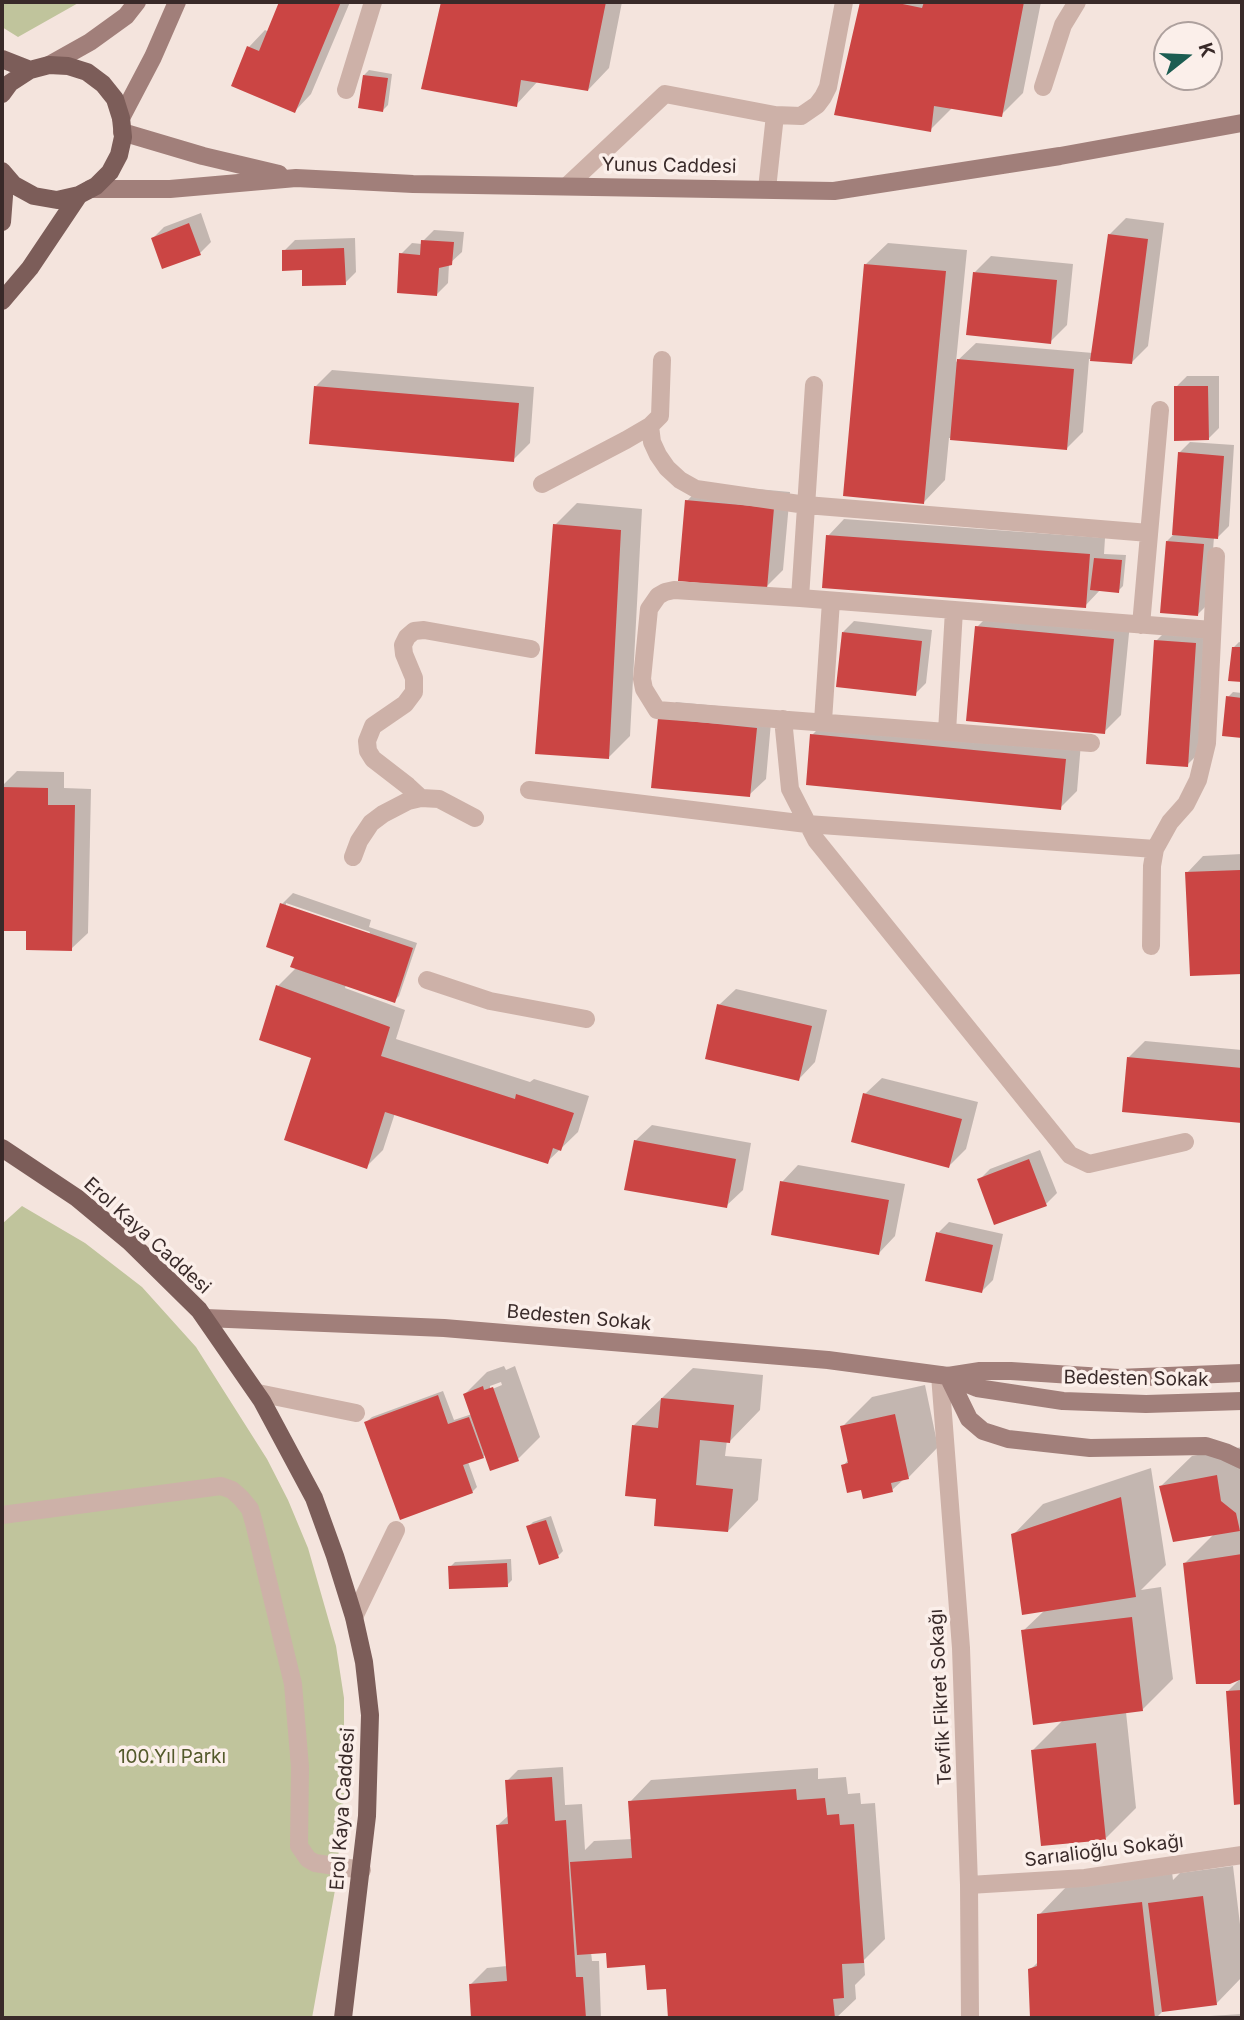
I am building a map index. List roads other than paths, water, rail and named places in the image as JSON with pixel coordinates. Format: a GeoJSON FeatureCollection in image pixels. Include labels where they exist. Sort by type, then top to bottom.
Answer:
{"type":"FeatureCollection","features":[{"type":"Feature","properties":{"kind":"main road"},"geometry":{"type":"LineString","coordinates":[[2,59],[30,70]]}},
{"type":"Feature","properties":{"kind":"main road"},"geometry":{"type":"LineString","coordinates":[[2,93],[10,82],[30,70],[49,65],[68,66],[87,72],[103,84],[115,99],[122,125],[119,155],[115,164],[96,186],[85,192],[57,200],[34,196],[14,185],[2,172]]}},
{"type":"Feature","properties":{"kind":"main road"},"geometry":{"type":"LineString","coordinates":[[2,185],[2,222]]}},
{"type":"Feature","properties":{"kind":"main road"},"geometry":{"type":"LineString","coordinates":[[2,301],[30,268],[85,192]]}},
{"type":"Feature","properties":{"kind":"main road","name":"Erol Kaya Caddesi"},"geometry":{"type":"LineString","coordinates":[[2,1148],[77,1199],[130,1242],[205,1318],[258,1393],[314,1499],[354,1617],[364,1662],[370,1715],[369,1792],[343,2018]]}},
{"type":"Feature","properties":{"kind":"street"},"geometry":{"type":"LineString","coordinates":[[49,65],[90,42],[126,16],[137,2]]}},
{"type":"Feature","properties":{"kind":"street"},"geometry":{"type":"LineString","coordinates":[[177,2],[122,125],[203,156],[296,178]]}},
{"type":"Feature","properties":{"kind":"street"},"geometry":{"type":"LineString","coordinates":[[346,90],[373,2]]}},
{"type":"Feature","properties":{"kind":"street"},"geometry":{"type":"LineString","coordinates":[[568,185],[665,94],[775,115],[802,116],[817,105],[828,87],[844,2]]}},
{"type":"Feature","properties":{"kind":"street"},"geometry":{"type":"LineString","coordinates":[[1043,87],[1063,25],[1077,2]]}},
{"type":"Feature","properties":{"kind":"street"},"geometry":{"type":"LineString","coordinates":[[767,189],[775,115]]}},
{"type":"Feature","properties":{"kind":"street","name":"Yunus Caddesi"},"geometry":{"type":"LineString","coordinates":[[85,192],[296,178],[413,184],[835,190],[1060,156],[1242,123]]}},
{"type":"Feature","properties":{"kind":"street"},"geometry":{"type":"LineString","coordinates":[[542,484],[650,426],[660,416],[662,360]]}},
{"type":"Feature","properties":{"kind":"street"},"geometry":{"type":"LineString","coordinates":[[800,598],[814,385]]}},
{"type":"Feature","properties":{"kind":"street"},"geometry":{"type":"LineString","coordinates":[[1141,625],[1160,410]]}},
{"type":"Feature","properties":{"kind":"street"},"geometry":{"type":"LineString","coordinates":[[650,426],[652,442],[667,468],[696,489],[806,505],[1149,533]]}},
{"type":"Feature","properties":{"kind":"street"},"geometry":{"type":"LineString","coordinates":[[1150,946],[1152,866],[1155,849],[1170,822],[1186,804],[1198,780],[1207,743],[1216,556]]}},
{"type":"Feature","properties":{"kind":"street"},"geometry":{"type":"LineString","coordinates":[[1091,743],[657,710],[644,689],[642,679],[649,609],[658,596],[674,590],[1212,630]]}},
{"type":"Feature","properties":{"kind":"street"},"geometry":{"type":"LineString","coordinates":[[823,722],[831,601]]}},
{"type":"Feature","properties":{"kind":"street"},"geometry":{"type":"LineString","coordinates":[[947,732],[954,610]]}},
{"type":"Feature","properties":{"kind":"street"},"geometry":{"type":"LineString","coordinates":[[421,798],[373,759],[368,751],[367,741],[373,726],[405,704],[414,692],[414,678],[404,654],[403,645],[407,637],[414,631],[424,630],[531,649]]}},
{"type":"Feature","properties":{"kind":"street"},"geometry":{"type":"LineString","coordinates":[[783,719],[790,789],[816,840],[1070,1156],[1089,1164],[1185,1142]]}},
{"type":"Feature","properties":{"kind":"street"},"geometry":{"type":"LineString","coordinates":[[529,790],[807,824],[1155,849]]}},
{"type":"Feature","properties":{"kind":"street"},"geometry":{"type":"LineString","coordinates":[[353,858],[359,841],[371,823],[408,801],[421,798],[439,799],[475,818]]}},
{"type":"Feature","properties":{"kind":"street"},"geometry":{"type":"LineString","coordinates":[[428,980],[490,1001],[586,1019]]}},
{"type":"Feature","properties":{"kind":"street","name":"Bedesten Sokak"},"geometry":{"type":"LineString","coordinates":[[205,1318],[444,1328],[828,1360],[944,1375],[1011,1371],[1118,1378],[1242,1373]]}},
{"type":"Feature","properties":{"kind":"street"},"geometry":{"type":"LineString","coordinates":[[944,1375],[969,1419],[983,1431],[1008,1439],[1090,1448],[1206,1447],[1242,1460]]}},
{"type":"Feature","properties":{"kind":"street","name":"Bedesten Sokak"},"geometry":{"type":"LineString","coordinates":[[944,1375],[977,1388],[1063,1401],[1146,1404],[1242,1401]]}},
{"type":"Feature","properties":{"kind":"street","name":"Tevfik Fikret Sokağı"},"geometry":{"type":"LineString","coordinates":[[944,1375],[960,1637],[969,1885],[970,2018]]}},
{"type":"Feature","properties":{"kind":"street"},"geometry":{"type":"LineString","coordinates":[[258,1393],[356,1413]]}},
{"type":"Feature","properties":{"kind":"street"},"geometry":{"type":"LineString","coordinates":[[2,1515],[221,1486],[232,1490],[241,1498],[250,1510],[254,1523],[293,1684],[300,1767],[299,1846],[308,1859],[315,1863],[362,1870]]}},
{"type":"Feature","properties":{"kind":"street"},"geometry":{"type":"LineString","coordinates":[[354,1617],[396,1530]]}},
{"type":"Feature","properties":{"kind":"street","name":"Sarıalioğlu Sokağı"},"geometry":{"type":"LineString","coordinates":[[969,1885],[1085,1878],[1242,1855]]}},
{"type":"Feature","properties":{"kind":"park label","name":"100.Yıl Parkı"},"geometry":{"type":"Point","coordinates":[172,1757]}}]}
